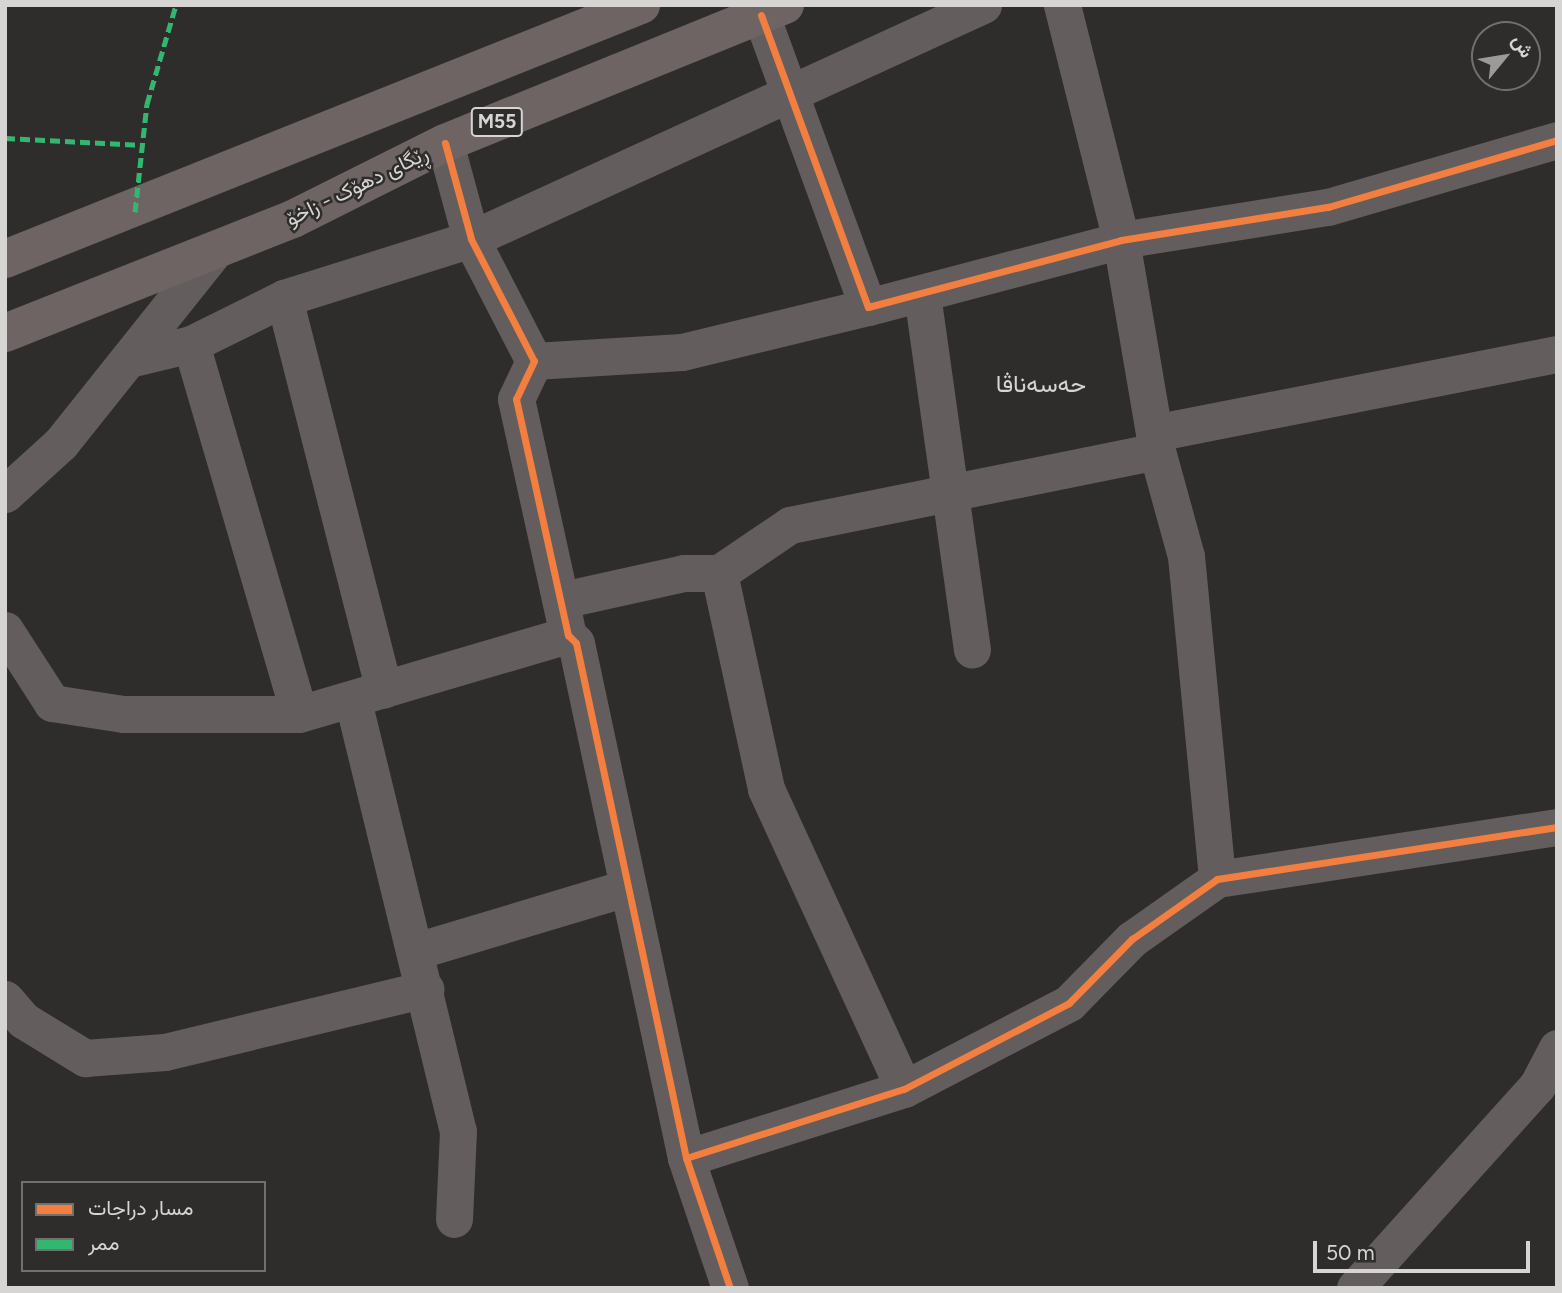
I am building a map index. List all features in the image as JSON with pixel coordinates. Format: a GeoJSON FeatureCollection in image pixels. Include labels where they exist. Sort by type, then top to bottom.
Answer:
{"type":"FeatureCollection","features":[{"type":"Feature","properties":{"kind":"highway","name":"M55"},"geometry":{"type":"LineString","coordinates":[[5,259],[641,5]]}},
{"type":"Feature","properties":{"kind":"highway","name":"ڕێگای دهۆک - زاخۆ"},"geometry":{"type":"LineString","coordinates":[[5,333],[215,250],[445,143],[773,10]]}},
{"type":"Feature","properties":{"kind":"street"},"geometry":{"type":"LineString","coordinates":[[129,359],[191,344],[284,298],[471,239],[788,90],[982,5]]}},
{"type":"Feature","properties":{"kind":"street"},"geometry":{"type":"LineString","coordinates":[[1062,5],[1121,240],[1156,442],[1186,556],[1217,879]]}},
{"type":"Feature","properties":{"kind":"street"},"geometry":{"type":"LineString","coordinates":[[773,10],[788,90],[868,307]]}},
{"type":"Feature","properties":{"kind":"street"},"geometry":{"type":"LineString","coordinates":[[534,361],[682,352],[922,295],[1121,240],[1328,208],[1557,140]]}},
{"type":"Feature","properties":{"kind":"street"},"geometry":{"type":"LineString","coordinates":[[445,143],[471,239],[534,361]]}},
{"type":"Feature","properties":{"kind":"street"},"geometry":{"type":"LineString","coordinates":[[5,494],[61,443],[215,250]]}},
{"type":"Feature","properties":{"kind":"street"},"geometry":{"type":"LineString","coordinates":[[922,295],[972,649]]}},
{"type":"Feature","properties":{"kind":"street"},"geometry":{"type":"LineString","coordinates":[[284,298],[369,695],[416,950],[458,1131],[454,1219]]}},
{"type":"Feature","properties":{"kind":"street"},"geometry":{"type":"LineString","coordinates":[[191,344],[299,714]]}},
{"type":"Feature","properties":{"kind":"street"},"geometry":{"type":"LineString","coordinates":[[5,630],[52,703],[123,715],[299,714],[369,695],[684,573],[719,573],[790,525],[948,492],[1156,442],[1557,354]]}},
{"type":"Feature","properties":{"kind":"street"},"geometry":{"type":"LineString","coordinates":[[534,361],[516,399],[565,617],[576,643],[626,888],[647,959],[686,1158],[730,1288]]}},
{"type":"Feature","properties":{"kind":"street"},"geometry":{"type":"LineString","coordinates":[[719,573],[766,789],[904,1089]]}},
{"type":"Feature","properties":{"kind":"street"},"geometry":{"type":"LineString","coordinates":[[686,1158],[904,1089],[1069,1003],[1132,939],[1217,879],[1557,827]]}},
{"type":"Feature","properties":{"kind":"street"},"geometry":{"type":"LineString","coordinates":[[416,950],[626,888]]}},
{"type":"Feature","properties":{"kind":"street"},"geometry":{"type":"LineString","coordinates":[[5,999],[23,1020],[85,1058],[165,1052],[426,989]]}},
{"type":"Feature","properties":{"kind":"street"},"geometry":{"type":"LineString","coordinates":[[1355,1288],[1537,1086],[1557,1048]]}},
{"type":"Feature","properties":{"kind":"marked path"},"geometry":{"type":"LineString","coordinates":[[135,212],[147,104],[176,5]]}},
{"type":"Feature","properties":{"kind":"marked path"},"geometry":{"type":"LineString","coordinates":[[5,138],[143,145]]}},
{"type":"Feature","properties":{"kind":"cycle path"},"geometry":{"type":"LineString","coordinates":[[761,15],[868,307],[1121,240],[1328,207],[1557,140]]}},
{"type":"Feature","properties":{"kind":"cycle path"},"geometry":{"type":"LineString","coordinates":[[445,143],[471,239],[534,361],[516,399],[568,635],[576,643],[686,1158]]}},
{"type":"Feature","properties":{"kind":"cycle path"},"geometry":{"type":"LineString","coordinates":[[730,1288],[686,1158],[904,1089],[1069,1003],[1132,939],[1217,879],[1557,827]]}},
{"type":"Feature","properties":{"kind":"district","name":"حەسەناڤا"},"geometry":{"type":"Point","coordinates":[1041,384]}}]}
